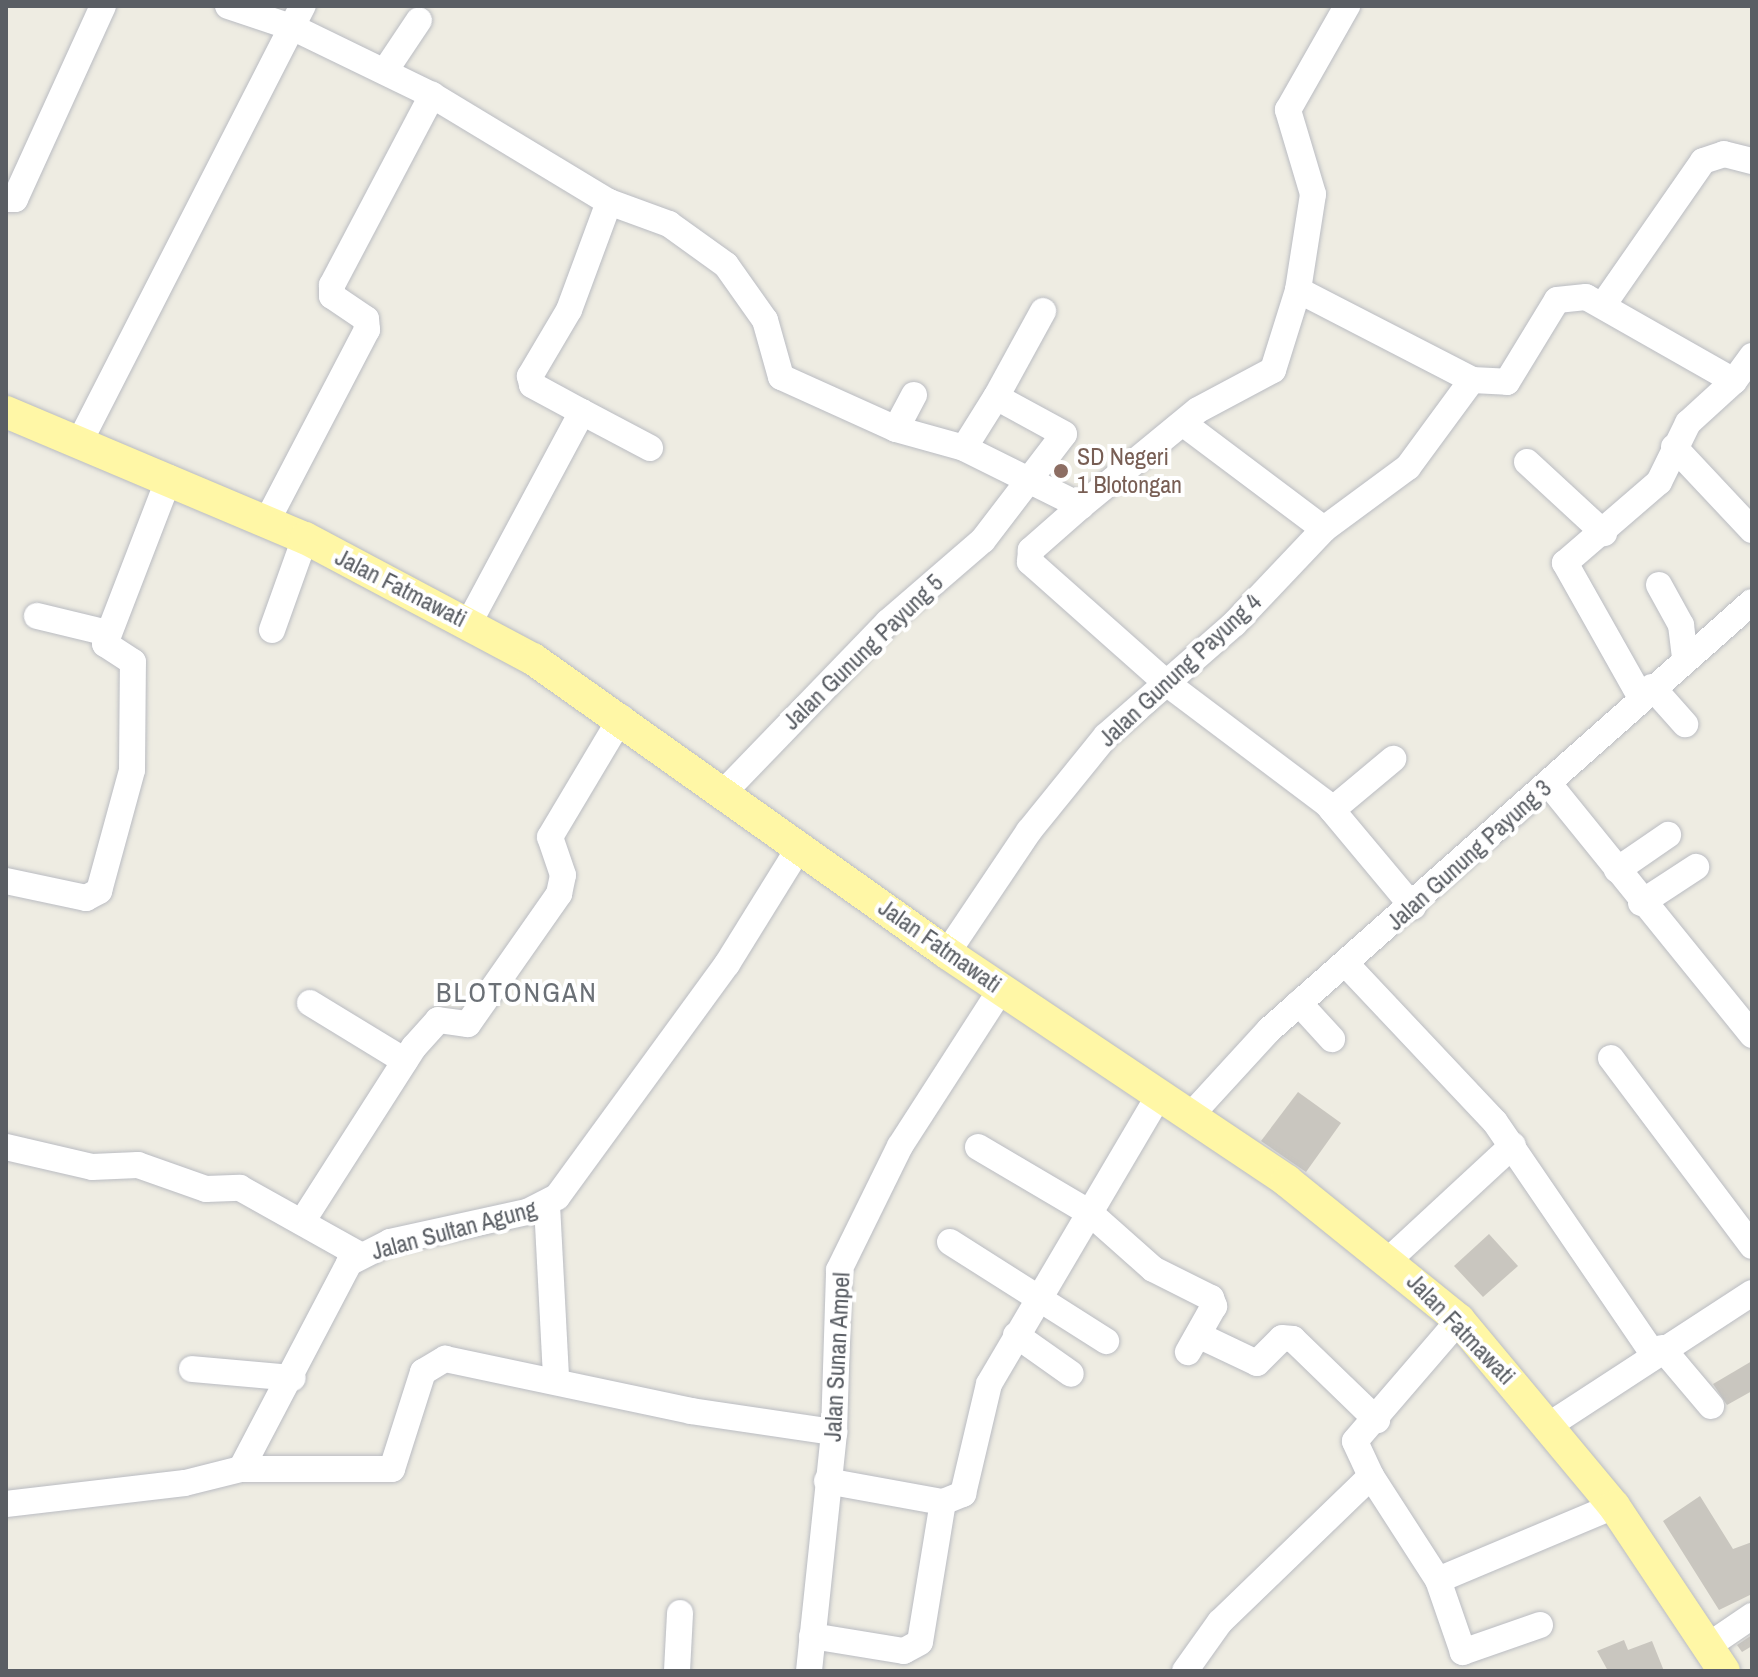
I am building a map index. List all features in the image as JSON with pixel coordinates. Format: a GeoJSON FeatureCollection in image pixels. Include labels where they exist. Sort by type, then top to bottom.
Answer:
{"type":"FeatureCollection","features":[{"type":"Feature","properties":{"kind":"main road","name":"Jalan Fatmawati"},"geometry":{"type":"LineString","coordinates":[[6,412],[169,478],[305,538],[469,623],[621,718],[947,953],[1192,1114],[1391,1258],[1459,1320],[1551,1424],[1614,1506],[1718,1658]]}},
{"type":"Feature","properties":{"kind":"street"},"geometry":{"type":"LineString","coordinates":[[6,199],[15,199],[103,6]]}},
{"type":"Feature","properties":{"kind":"street"},"geometry":{"type":"LineString","coordinates":[[228,6],[299,17],[609,202],[669,224],[726,265],[765,320],[781,377],[896,429],[964,448],[1034,478],[1081,506]]}},
{"type":"Feature","properties":{"kind":"street"},"geometry":{"type":"LineString","coordinates":[[1347,6],[1288,110],[1313,194],[1298,290],[1273,370],[1224,392],[1081,506],[1031,550],[1030,562],[1165,682],[1332,810],[1413,907]]}},
{"type":"Feature","properties":{"kind":"street"},"geometry":{"type":"LineString","coordinates":[[80,441],[299,17]]}},
{"type":"Feature","properties":{"kind":"street"},"geometry":{"type":"LineString","coordinates":[[385,71],[419,20]]}},
{"type":"Feature","properties":{"kind":"street"},"geometry":{"type":"LineString","coordinates":[[267,521],[367,330],[366,319],[332,296],[332,285],[432,95]]}},
{"type":"Feature","properties":{"kind":"street"},"geometry":{"type":"LineString","coordinates":[[1603,305],[1703,161],[1724,154],[1752,161]]}},
{"type":"Feature","properties":{"kind":"street"},"geometry":{"type":"LineString","coordinates":[[609,202],[569,310],[530,376],[532,385],[650,448]]}},
{"type":"Feature","properties":{"kind":"street"},"geometry":{"type":"LineString","coordinates":[[1298,290],[1472,380],[1507,382],[1557,300],[1571,296],[1603,305],[1734,381]]}},
{"type":"Feature","properties":{"kind":"street"},"geometry":{"type":"LineString","coordinates":[[964,448],[1043,311]]}},
{"type":"Feature","properties":{"kind":"street"},"geometry":{"type":"LineString","coordinates":[[1685,724],[1646,691],[1564,568],[1659,482],[1688,423],[1734,381],[1752,356]]}},
{"type":"Feature","properties":{"kind":"street","name":"Jalan Gunung Payung 4"},"geometry":{"type":"LineString","coordinates":[[947,953],[1070,780],[1165,682],[1234,624],[1324,529],[1408,467],[1472,380]]}},
{"type":"Feature","properties":{"kind":"street"},"geometry":{"type":"LineString","coordinates":[[896,429],[914,395]]}},
{"type":"Feature","properties":{"kind":"street","name":"Jalan Gunung Payung 5"},"geometry":{"type":"LineString","coordinates":[[724,792],[888,622],[983,540],[1034,478],[1064,434],[996,397]]}},
{"type":"Feature","properties":{"kind":"street"},"geometry":{"type":"LineString","coordinates":[[469,623],[582,412]]}},
{"type":"Feature","properties":{"kind":"street"},"geometry":{"type":"LineString","coordinates":[[1184,424],[1324,529]]}},
{"type":"Feature","properties":{"kind":"street"},"geometry":{"type":"LineString","coordinates":[[1674,447],[1752,530]]}},
{"type":"Feature","properties":{"kind":"street"},"geometry":{"type":"LineString","coordinates":[[1527,462],[1604,533]]}},
{"type":"Feature","properties":{"kind":"street"},"geometry":{"type":"LineString","coordinates":[[6,881],[86,898],[99,891],[132,770],[133,662],[106,648],[108,633],[169,478]]}},
{"type":"Feature","properties":{"kind":"street"},"geometry":{"type":"LineString","coordinates":[[272,630],[305,538]]}},
{"type":"Feature","properties":{"kind":"street"},"geometry":{"type":"LineString","coordinates":[[1659,585],[1681,625],[1685,660]]}},
{"type":"Feature","properties":{"kind":"street","name":"Jalan Gunung Payung 3"},"geometry":{"type":"LineString","coordinates":[[1192,1114],[1299,1003],[1413,907],[1646,691],[1752,602]]}},
{"type":"Feature","properties":{"kind":"street"},"geometry":{"type":"LineString","coordinates":[[37,616],[108,633]]}},
{"type":"Feature","properties":{"kind":"street"},"geometry":{"type":"LineString","coordinates":[[302,1222],[405,1061],[438,1020],[468,1024],[559,894],[563,875],[550,854],[550,837],[621,718]]}},
{"type":"Feature","properties":{"kind":"street"},"geometry":{"type":"LineString","coordinates":[[1332,810],[1393,759]]}},
{"type":"Feature","properties":{"kind":"street"},"geometry":{"type":"LineString","coordinates":[[1549,784],[1641,903],[1752,1035]]}},
{"type":"Feature","properties":{"kind":"street"},"geometry":{"type":"LineString","coordinates":[[1617,870],[1668,835]]}},
{"type":"Feature","properties":{"kind":"street","name":"Jalan Sultan Agung"},"geometry":{"type":"LineString","coordinates":[[241,1469],[293,1378],[336,1282],[360,1255],[547,1205],[576,1176],[718,977],[799,848]]}},
{"type":"Feature","properties":{"kind":"street"},"geometry":{"type":"LineString","coordinates":[[1641,903],[1696,867]]}},
{"type":"Feature","properties":{"kind":"street"},"geometry":{"type":"LineString","coordinates":[[1346,964],[1513,1145],[1658,1351],[1711,1406]]}},
{"type":"Feature","properties":{"kind":"street","name":"Jalan Sunan Ampel"},"geometry":{"type":"LineString","coordinates":[[809,1671],[834,1432],[837,1290],[845,1250],[900,1146],[1001,989]]}},
{"type":"Feature","properties":{"kind":"street"},"geometry":{"type":"LineString","coordinates":[[310,1003],[405,1061]]}},
{"type":"Feature","properties":{"kind":"street"},"geometry":{"type":"LineString","coordinates":[[1299,1003],[1332,1039]]}},
{"type":"Feature","properties":{"kind":"street"},"geometry":{"type":"LineString","coordinates":[[1611,1058],[1752,1246]]}},
{"type":"Feature","properties":{"kind":"street"},"geometry":{"type":"LineString","coordinates":[[827,1481],[943,1502],[963,1494],[982,1401],[1016,1335],[1160,1094]]}},
{"type":"Feature","properties":{"kind":"street"},"geometry":{"type":"LineString","coordinates":[[1391,1258],[1513,1145]]}},
{"type":"Feature","properties":{"kind":"street"},"geometry":{"type":"LineString","coordinates":[[6,1147],[92,1167],[138,1165],[206,1189],[240,1188],[360,1255]]}},
{"type":"Feature","properties":{"kind":"street"},"geometry":{"type":"LineString","coordinates":[[978,1147],[1090,1213],[1153,1269],[1211,1298],[1193,1343],[1254,1360],[1282,1338],[1293,1339],[1377,1420]]}},
{"type":"Feature","properties":{"kind":"street"},"geometry":{"type":"LineString","coordinates":[[547,1205],[556,1377]]}},
{"type":"Feature","properties":{"kind":"street"},"geometry":{"type":"LineString","coordinates":[[950,1242],[1040,1294],[1106,1341]]}},
{"type":"Feature","properties":{"kind":"street"},"geometry":{"type":"LineString","coordinates":[[1551,1424],[1658,1351],[1752,1293]]}},
{"type":"Feature","properties":{"kind":"street"},"geometry":{"type":"LineString","coordinates":[[1459,1320],[1354,1446],[1438,1580],[1466,1662],[1540,1625]]}},
{"type":"Feature","properties":{"kind":"street"},"geometry":{"type":"LineString","coordinates":[[1016,1335],[1071,1374]]}},
{"type":"Feature","properties":{"kind":"street"},"geometry":{"type":"LineString","coordinates":[[6,1504],[153,1488],[241,1469],[392,1469],[429,1363],[445,1359],[556,1377],[691,1411],[834,1432]]}},
{"type":"Feature","properties":{"kind":"street"},"geometry":{"type":"LineString","coordinates":[[192,1369],[293,1378]]}},
{"type":"Feature","properties":{"kind":"street"},"geometry":{"type":"LineString","coordinates":[[1192,1667],[1220,1622],[1371,1476]]}},
{"type":"Feature","properties":{"kind":"street"},"geometry":{"type":"LineString","coordinates":[[812,1636],[916,1647],[943,1502]]}},
{"type":"Feature","properties":{"kind":"street"},"geometry":{"type":"LineString","coordinates":[[1438,1580],[1614,1506]]}},
{"type":"Feature","properties":{"kind":"street"},"geometry":{"type":"LineString","coordinates":[[677,1671],[680,1613]]}},
{"type":"Feature","properties":{"kind":"street"},"geometry":{"type":"LineString","coordinates":[[1718,1658],[1752,1616]]}},
{"type":"Feature","properties":{"kind":"building"},"geometry":{"type":"Polygon","coordinates":[[[1298,1092],[1341,1123],[1306,1172],[1261,1141],[1298,1092]]]}},
{"type":"Feature","properties":{"kind":"building"},"geometry":{"type":"Polygon","coordinates":[[[1489,1234],[1518,1266],[1483,1297],[1454,1266],[1489,1234]]]}},
{"type":"Feature","properties":{"kind":"building"},"geometry":{"type":"Polygon","coordinates":[[[1752,1361],[1752,1391],[1727,1405],[1713,1384],[1752,1361]]]}},
{"type":"Feature","properties":{"kind":"building"},"geometry":{"type":"Polygon","coordinates":[[[1700,1496],[1733,1549],[1752,1542],[1752,1594],[1719,1610],[1663,1521],[1700,1496]]]}},
{"type":"Feature","properties":{"kind":"building"},"geometry":{"type":"Polygon","coordinates":[[[1752,1635],[1752,1646],[1742,1652],[1737,1645],[1752,1635]]]}},
{"type":"Feature","properties":{"kind":"building"},"geometry":{"type":"Polygon","coordinates":[[[1624,1640],[1628,1650],[1652,1641],[1664,1671],[1608,1671],[1597,1651],[1624,1640]]]}},
{"type":"Feature","properties":{"kind":"place","name":"SD Negeri 1 Blotongan"},"geometry":{"type":"Point","coordinates":[1061,471]}},
{"type":"Feature","properties":{"kind":"district","name":"BLOTONGAN"},"geometry":{"type":"Point","coordinates":[517,992]}}]}
